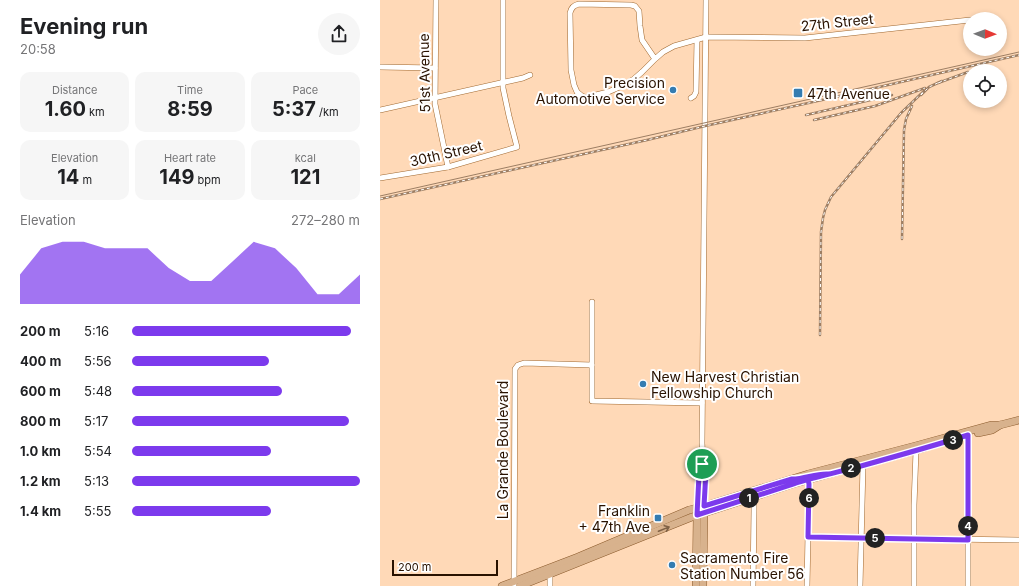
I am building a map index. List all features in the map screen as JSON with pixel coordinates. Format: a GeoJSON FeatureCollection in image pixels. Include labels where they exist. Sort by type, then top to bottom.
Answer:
{"type":"FeatureCollection","features":[{"type":"Feature","properties":{"kind":"main road"},"geometry":{"type":"LineString","coordinates":[[520,586],[550,575],[701,510],[792,479],[991,425],[1000,425],[1019,420]]}},
{"type":"Feature","properties":{"kind":"main road"},"geometry":{"type":"LineString","coordinates":[[502,586],[514,584],[689,510],[701,510],[753,497],[808,479],[916,451],[968,435],[992,430],[1000,425]]}},
{"type":"Feature","properties":{"kind":"main road"},"geometry":{"type":"LineString","coordinates":[[764,493],[770,488],[787,483],[792,479],[800,479],[820,473],[829,474]]}},
{"type":"Feature","properties":{"kind":"main road"},"geometry":{"type":"LineString","coordinates":[[696,586],[701,510]]}},
{"type":"Feature","properties":{"kind":"main road"},"geometry":{"type":"LineString","coordinates":[[701,510],[703,586]]}},
{"type":"Feature","properties":{"kind":"street","name":"51st Avenue"},"geometry":{"type":"LineString","coordinates":[[436,0],[434,98],[448,167]]}},
{"type":"Feature","properties":{"kind":"street"},"geometry":{"type":"LineString","coordinates":[[502,83],[503,0]]}},
{"type":"Feature","properties":{"kind":"street"},"geometry":{"type":"LineString","coordinates":[[701,510],[706,471],[702,464],[702,403],[706,0]]}},
{"type":"Feature","properties":{"kind":"street","name":"27th Street"},"geometry":{"type":"LineString","coordinates":[[655,59],[642,40],[639,11],[636,6],[579,4],[572,8],[570,13],[571,70],[577,92],[582,96],[588,97],[608,92],[634,79],[669,48],[706,37],[805,38],[963,21]]}},
{"type":"Feature","properties":{"kind":"street"},"geometry":{"type":"LineString","coordinates":[[691,98],[696,92],[697,40]]}},
{"type":"Feature","properties":{"kind":"street"},"geometry":{"type":"LineString","coordinates":[[380,67],[434,68]]}},
{"type":"Feature","properties":{"kind":"street"},"geometry":{"type":"LineString","coordinates":[[380,110],[502,83],[530,75]]}},
{"type":"Feature","properties":{"kind":"street","name":"30th Street"},"geometry":{"type":"LineString","coordinates":[[380,178],[448,167],[517,147],[502,83]]}},
{"type":"Feature","properties":{"kind":"street"},"geometry":{"type":"LineString","coordinates":[[592,302],[592,401],[702,403]]}},
{"type":"Feature","properties":{"kind":"street","name":"La Grande Boulevard"},"geometry":{"type":"LineString","coordinates":[[514,584],[515,369],[522,363],[592,365]]}},
{"type":"Feature","properties":{"kind":"street"},"geometry":{"type":"LineString","coordinates":[[968,435],[968,586]]}},
{"type":"Feature","properties":{"kind":"street"},"geometry":{"type":"LineString","coordinates":[[914,586],[916,451]]}},
{"type":"Feature","properties":{"kind":"street"},"geometry":{"type":"LineString","coordinates":[[860,586],[863,465]]}},
{"type":"Feature","properties":{"kind":"street"},"geometry":{"type":"LineString","coordinates":[[808,479],[808,586]]}},
{"type":"Feature","properties":{"kind":"street"},"geometry":{"type":"LineString","coordinates":[[753,497],[753,586]]}},
{"type":"Feature","properties":{"kind":"street"},"geometry":{"type":"LineString","coordinates":[[808,537],[1019,540]]}},
{"type":"Feature","properties":{"kind":"street"},"geometry":{"type":"LineString","coordinates":[[550,575],[550,586]]}},
{"type":"Feature","properties":{"kind":"tram line"},"geometry":{"type":"LineString","coordinates":[[380,196],[1019,52]]}},
{"type":"Feature","properties":{"kind":"railway"},"geometry":{"type":"LineString","coordinates":[[380,199],[1019,55]]}},
{"type":"Feature","properties":{"kind":"railway"},"geometry":{"type":"LineString","coordinates":[[938,83],[963,74]]}},
{"type":"Feature","properties":{"kind":"railway"},"geometry":{"type":"LineString","coordinates":[[921,95],[929,87],[942,81]]}},
{"type":"Feature","properties":{"kind":"railway"},"geometry":{"type":"LineString","coordinates":[[814,120],[875,106],[925,88]]}},
{"type":"Feature","properties":{"kind":"railway"},"geometry":{"type":"LineString","coordinates":[[820,335],[821,232],[825,210],[831,197],[901,113],[924,91]]}},
{"type":"Feature","properties":{"kind":"railway"},"geometry":{"type":"LineString","coordinates":[[806,115],[892,95]]}},
{"type":"Feature","properties":{"kind":"railway"},"geometry":{"type":"LineString","coordinates":[[902,239],[904,130],[906,119],[912,106]]}},
{"type":"Feature","properties":{"kind":"place","name":"Precision Automotive Service"},"geometry":{"type":"Point","coordinates":[673,90]}},
{"type":"Feature","properties":{"kind":"place","name":"47th Avenue"},"geometry":{"type":"Point","coordinates":[798,93]}},
{"type":"Feature","properties":{"kind":"place","name":"New Harvest Christian Fellowship Church"},"geometry":{"type":"Point","coordinates":[643,384]}},
{"type":"Feature","properties":{"kind":"place","name":"Franklin + 47th Ave"},"geometry":{"type":"Point","coordinates":[658,518]}},
{"type":"Feature","properties":{"kind":"place","name":"Sacramento Fire Station Number 56"},"geometry":{"type":"Point","coordinates":[672,565]}},
{"type":"Feature","properties":{"kind":"route"},"geometry":{"type":"LineString","coordinates":[[702,464],[699,475],[697,515],[808,479],[817,477],[863,465],[887,458],[916,451],[968,435],[968,540],[808,537],[808,479],[817,477],[829,474],[820,473],[800,479],[792,479],[704,506],[706,471],[702,464]]}}]}
